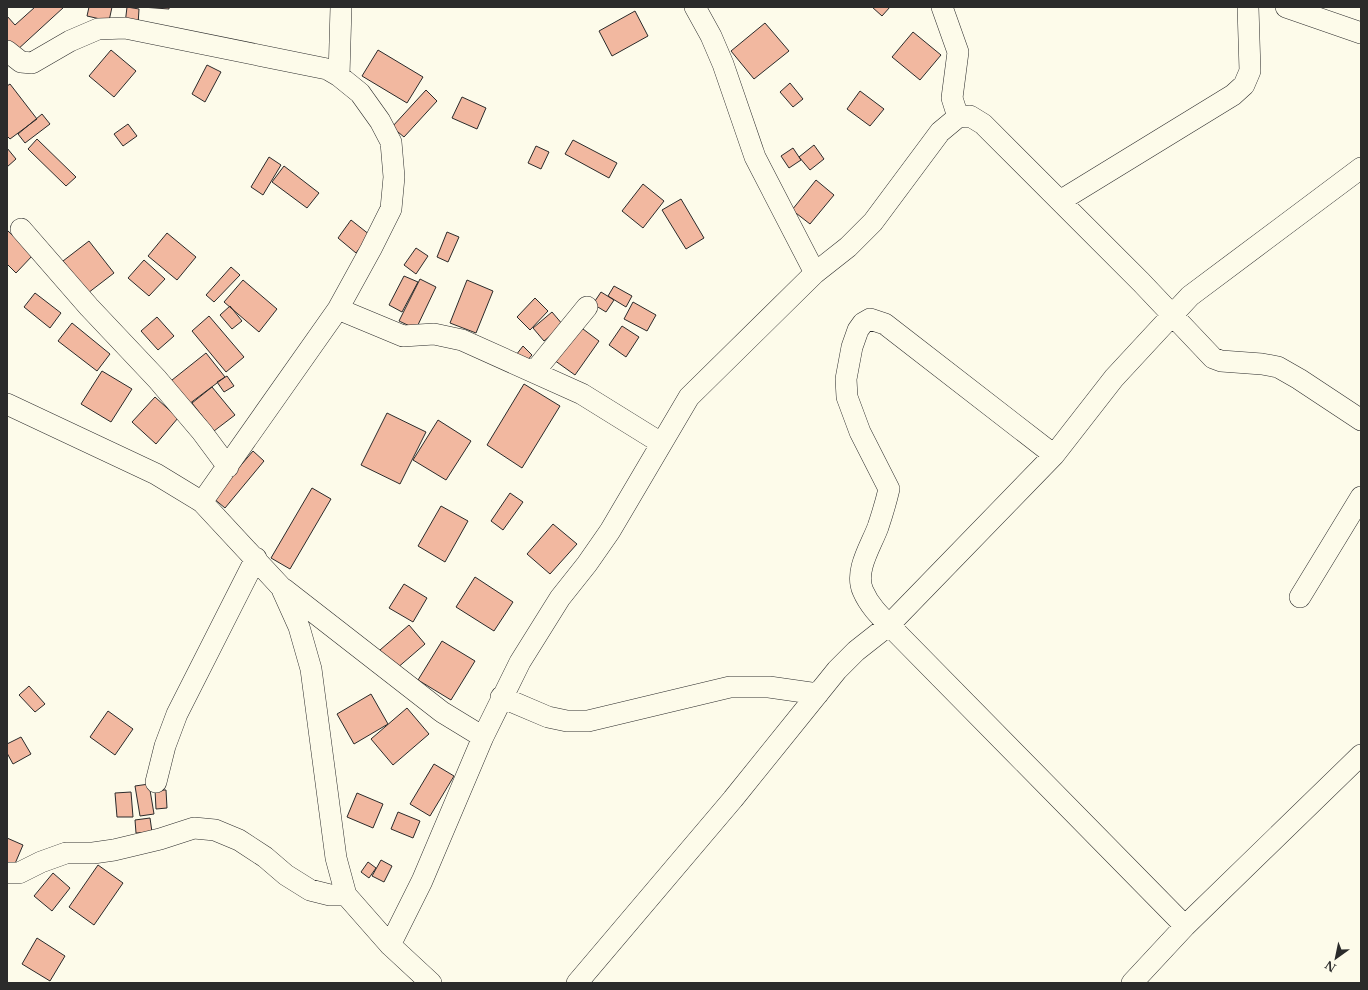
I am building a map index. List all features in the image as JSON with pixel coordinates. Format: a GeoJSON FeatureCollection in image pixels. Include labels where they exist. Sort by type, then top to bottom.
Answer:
{"type":"FeatureCollection","features":[{"type":"Feature","properties":{"kind":"street"},"geometry":{"type":"LineString","coordinates":[[339,76],[341,7]]}},
{"type":"Feature","properties":{"kind":"street"},"geometry":{"type":"LineString","coordinates":[[695,7],[711,36],[723,64],[755,157],[815,273]]}},
{"type":"Feature","properties":{"kind":"street"},"geometry":{"type":"LineString","coordinates":[[942,7],[958,52],[952,98],[958,117]]}},
{"type":"Feature","properties":{"kind":"street"},"geometry":{"type":"LineString","coordinates":[[1060,201],[1233,95],[1244,85],[1250,72],[1248,7]]}},
{"type":"Feature","properties":{"kind":"street"},"geometry":{"type":"LineString","coordinates":[[1286,7],[1361,33]]}},
{"type":"Feature","properties":{"kind":"street"},"geometry":{"type":"LineString","coordinates":[[7,51],[21,62],[32,63],[70,41],[98,29],[125,28],[327,70],[339,76],[360,93],[380,120],[391,142],[394,177],[391,209],[371,249],[338,309],[202,502]]}},
{"type":"Feature","properties":{"kind":"street"},"geometry":{"type":"LineString","coordinates":[[390,945],[422,881],[483,736],[501,697],[520,662],[560,598],[610,531],[689,397],[815,273],[848,247],[873,222],[940,132],[958,117],[970,116],[983,124],[1213,358],[1221,361],[1262,364],[1278,367],[1361,420]]}},
{"type":"Feature","properties":{"kind":"street"},"geometry":{"type":"LineString","coordinates":[[578,983],[734,799],[837,670],[856,650],[889,625],[1054,455],[1114,378],[1190,296],[1361,168]]}},
{"type":"Feature","properties":{"kind":"street"},"geometry":{"type":"LineString","coordinates":[[21,229],[89,307],[157,379],[202,432],[228,466]]}},
{"type":"Feature","properties":{"kind":"street"},"geometry":{"type":"LineString","coordinates":[[534,372],[587,307]]}},
{"type":"Feature","properties":{"kind":"street"},"geometry":{"type":"LineString","coordinates":[[338,309],[403,336],[434,334],[462,340],[582,394],[661,443]]}},
{"type":"Feature","properties":{"kind":"street"},"geometry":{"type":"LineString","coordinates":[[1054,455],[885,324],[870,319],[863,323],[858,330],[852,347],[846,379],[847,397],[860,432],[889,489],[877,528],[864,560],[861,575],[862,590],[871,607],[1184,926]]}},
{"type":"Feature","properties":{"kind":"street"},"geometry":{"type":"LineString","coordinates":[[7,404],[156,474],[202,502],[256,558],[281,587],[442,712],[483,736]]}},
{"type":"Feature","properties":{"kind":"street"},"geometry":{"type":"LineString","coordinates":[[1300,597],[1361,496]]}},
{"type":"Feature","properties":{"kind":"street"},"geometry":{"type":"LineString","coordinates":[[156,782],[165,746],[177,714],[256,558]]}},
{"type":"Feature","properties":{"kind":"street"},"geometry":{"type":"LineString","coordinates":[[281,587],[299,627],[311,669],[336,858],[346,894],[390,945],[431,983]]}},
{"type":"Feature","properties":{"kind":"street"},"geometry":{"type":"LineString","coordinates":[[501,697],[548,718],[567,721],[588,721],[730,688],[770,687],[818,694]]}},
{"type":"Feature","properties":{"kind":"street"},"geometry":{"type":"LineString","coordinates":[[1132,983],[1184,926],[1361,755]]}},
{"type":"Feature","properties":{"kind":"street"},"geometry":{"type":"LineString","coordinates":[[7,873],[19,873],[41,862],[66,853],[93,853],[114,850],[160,839],[194,828],[215,830],[238,840],[265,857],[286,875],[310,890],[330,895],[346,894]]}},
{"type":"Feature","properties":{"kind":"building"},"geometry":{"type":"Polygon","coordinates":[[[35,7],[64,7],[16,51],[7,42],[7,16],[15,25],[35,7]]]}},
{"type":"Feature","properties":{"kind":"building"},"geometry":{"type":"Polygon","coordinates":[[[89,7],[112,7],[109,21],[87,16],[89,7]]]}},
{"type":"Feature","properties":{"kind":"building"},"geometry":{"type":"Polygon","coordinates":[[[127,7],[139,9],[138,25],[125,24],[127,7]]]}},
{"type":"Feature","properties":{"kind":"building"},"geometry":{"type":"Polygon","coordinates":[[[142,7],[169,7],[169,9],[142,7]]]}},
{"type":"Feature","properties":{"kind":"building"},"geometry":{"type":"Polygon","coordinates":[[[872,7],[890,7],[882,16],[872,7]]]}},
{"type":"Feature","properties":{"kind":"building"},"geometry":{"type":"Polygon","coordinates":[[[635,11],[648,36],[612,56],[599,31],[635,11]]]}},
{"type":"Feature","properties":{"kind":"building"},"geometry":{"type":"Polygon","coordinates":[[[765,23],[789,51],[754,79],[731,51],[765,23]]]}},
{"type":"Feature","properties":{"kind":"building"},"geometry":{"type":"Polygon","coordinates":[[[913,32],[941,55],[920,80],[892,57],[913,32]]]}},
{"type":"Feature","properties":{"kind":"building"},"geometry":{"type":"Polygon","coordinates":[[[111,50],[136,71],[114,97],[89,76],[111,50]]]}},
{"type":"Feature","properties":{"kind":"building"},"geometry":{"type":"Polygon","coordinates":[[[378,50],[423,77],[407,103],[362,76],[378,50]]]}},
{"type":"Feature","properties":{"kind":"building"},"geometry":{"type":"Polygon","coordinates":[[[207,65],[221,72],[205,102],[192,94],[207,65]]]}},
{"type":"Feature","properties":{"kind":"building"},"geometry":{"type":"Polygon","coordinates":[[[790,83],[803,99],[793,107],[780,92],[790,83]]]}},
{"type":"Feature","properties":{"kind":"building"},"geometry":{"type":"Polygon","coordinates":[[[10,84],[37,119],[10,139],[7,136],[7,86],[10,84]]]}},
{"type":"Feature","properties":{"kind":"building"},"geometry":{"type":"Polygon","coordinates":[[[426,90],[437,101],[404,137],[392,127],[426,90]]]}},
{"type":"Feature","properties":{"kind":"building"},"geometry":{"type":"Polygon","coordinates":[[[860,91],[884,109],[870,126],[847,109],[860,91]]]}},
{"type":"Feature","properties":{"kind":"building"},"geometry":{"type":"Polygon","coordinates":[[[462,97],[486,108],[477,129],[452,118],[462,97]]]}},
{"type":"Feature","properties":{"kind":"building"},"geometry":{"type":"Polygon","coordinates":[[[42,114],[50,124],[25,143],[18,134],[42,114]]]}},
{"type":"Feature","properties":{"kind":"building"},"geometry":{"type":"Polygon","coordinates":[[[128,124],[137,136],[123,146],[114,134],[128,124]]]}},
{"type":"Feature","properties":{"kind":"building"},"geometry":{"type":"Polygon","coordinates":[[[37,139],[76,177],[66,186],[28,149],[37,139]]]}},
{"type":"Feature","properties":{"kind":"building"},"geometry":{"type":"Polygon","coordinates":[[[573,140],[617,163],[609,178],[565,154],[573,140]]]}},
{"type":"Feature","properties":{"kind":"building"},"geometry":{"type":"Polygon","coordinates":[[[814,145],[824,159],[810,170],[799,157],[814,145]]]}},
{"type":"Feature","properties":{"kind":"building"},"geometry":{"type":"Polygon","coordinates":[[[536,146],[549,152],[541,169],[528,163],[536,146]]]}},
{"type":"Feature","properties":{"kind":"building"},"geometry":{"type":"Polygon","coordinates":[[[7,148],[16,159],[7,167],[7,148]]]}},
{"type":"Feature","properties":{"kind":"building"},"geometry":{"type":"Polygon","coordinates":[[[793,148],[801,160],[789,168],[781,156],[793,148]]]}},
{"type":"Feature","properties":{"kind":"building"},"geometry":{"type":"Polygon","coordinates":[[[269,157],[281,165],[263,195],[251,187],[269,157]]]}},
{"type":"Feature","properties":{"kind":"building"},"geometry":{"type":"Polygon","coordinates":[[[284,166],[319,193],[307,208],[272,182],[284,166]]]}},
{"type":"Feature","properties":{"kind":"building"},"geometry":{"type":"Polygon","coordinates":[[[816,180],[834,195],[810,224],[792,210],[816,180]]]}},
{"type":"Feature","properties":{"kind":"building"},"geometry":{"type":"Polygon","coordinates":[[[643,184],[664,201],[643,228],[622,211],[643,184]]]}},
{"type":"Feature","properties":{"kind":"building"},"geometry":{"type":"Polygon","coordinates":[[[681,199],[704,238],[686,249],[662,210],[681,199]]]}},
{"type":"Feature","properties":{"kind":"building"},"geometry":{"type":"Polygon","coordinates":[[[351,220],[370,235],[356,253],[338,238],[351,220]]]}},
{"type":"Feature","properties":{"kind":"building"},"geometry":{"type":"Polygon","coordinates":[[[7,230],[33,255],[16,273],[7,264],[7,230]]]}},
{"type":"Feature","properties":{"kind":"building"},"geometry":{"type":"Polygon","coordinates":[[[447,232],[459,237],[448,262],[437,257],[447,232]]]}},
{"type":"Feature","properties":{"kind":"building"},"geometry":{"type":"Polygon","coordinates":[[[167,233],[196,257],[177,280],[148,256],[167,233]]]}},
{"type":"Feature","properties":{"kind":"building"},"geometry":{"type":"Polygon","coordinates":[[[89,241],[114,273],[88,293],[63,261],[89,241]]]}},
{"type":"Feature","properties":{"kind":"building"},"geometry":{"type":"Polygon","coordinates":[[[416,248],[428,256],[416,274],[404,265],[416,248]]]}},
{"type":"Feature","properties":{"kind":"building"},"geometry":{"type":"Polygon","coordinates":[[[144,260],[165,279],[149,296],[128,278],[144,260]]]}},
{"type":"Feature","properties":{"kind":"building"},"geometry":{"type":"Polygon","coordinates":[[[231,267],[240,275],[214,302],[206,295],[231,267]]]}},
{"type":"Feature","properties":{"kind":"building"},"geometry":{"type":"Polygon","coordinates":[[[404,276],[418,282],[402,312],[389,305],[404,276]]]}},
{"type":"Feature","properties":{"kind":"building"},"geometry":{"type":"Polygon","coordinates":[[[420,279],[436,287],[416,329],[399,321],[420,279]]]}},
{"type":"Feature","properties":{"kind":"building"},"geometry":{"type":"Polygon","coordinates":[[[243,280],[277,309],[259,332],[224,302],[243,280]]]}},
{"type":"Feature","properties":{"kind":"building"},"geometry":{"type":"Polygon","coordinates":[[[467,280],[493,291],[476,333],[450,323],[467,280]]]}},
{"type":"Feature","properties":{"kind":"building"},"geometry":{"type":"Polygon","coordinates":[[[614,286],[632,296],[626,307],[608,296],[614,286]]]}},
{"type":"Feature","properties":{"kind":"building"},"geometry":{"type":"Polygon","coordinates":[[[601,292],[614,300],[606,312],[593,304],[601,292]]]}},
{"type":"Feature","properties":{"kind":"building"},"geometry":{"type":"Polygon","coordinates":[[[35,293],[61,313],[50,328],[24,307],[35,293]]]}},
{"type":"Feature","properties":{"kind":"building"},"geometry":{"type":"Polygon","coordinates":[[[535,298],[548,311],[530,330],[517,317],[535,298]]]}},
{"type":"Feature","properties":{"kind":"building"},"geometry":{"type":"Polygon","coordinates":[[[633,302],[656,315],[647,331],[624,319],[633,302]]]}},
{"type":"Feature","properties":{"kind":"building"},"geometry":{"type":"Polygon","coordinates":[[[230,306],[242,321],[232,329],[220,315],[230,306]]]}},
{"type":"Feature","properties":{"kind":"building"},"geometry":{"type":"Polygon","coordinates":[[[552,312],[563,325],[544,341],[533,328],[552,312]]]}},
{"type":"Feature","properties":{"kind":"building"},"geometry":{"type":"Polygon","coordinates":[[[209,316],[244,357],[226,372],[192,331],[209,316]]]}},
{"type":"Feature","properties":{"kind":"building"},"geometry":{"type":"Polygon","coordinates":[[[157,317],[174,336],[158,350],[141,331],[157,317]]]}},
{"type":"Feature","properties":{"kind":"building"},"geometry":{"type":"Polygon","coordinates":[[[72,323],[110,354],[97,371],[58,341],[72,323]]]}},
{"type":"Feature","properties":{"kind":"building"},"geometry":{"type":"Polygon","coordinates":[[[579,326],[599,341],[575,375],[554,360],[579,326]]]}},
{"type":"Feature","properties":{"kind":"building"},"geometry":{"type":"Polygon","coordinates":[[[622,326],[639,337],[626,357],[609,345],[622,326]]]}},
{"type":"Feature","properties":{"kind":"building"},"geometry":{"type":"Polygon","coordinates":[[[523,346],[532,355],[525,363],[516,355],[523,346]]]}},
{"type":"Feature","properties":{"kind":"building"},"geometry":{"type":"Polygon","coordinates":[[[206,353],[225,377],[185,407],[167,384],[206,353]]]}},
{"type":"Feature","properties":{"kind":"building"},"geometry":{"type":"Polygon","coordinates":[[[102,371],[132,389],[111,422],[81,404],[102,371]]]}},
{"type":"Feature","properties":{"kind":"building"},"geometry":{"type":"Polygon","coordinates":[[[227,376],[234,386],[224,392],[217,382],[227,376]]]}},
{"type":"Feature","properties":{"kind":"building"},"geometry":{"type":"Polygon","coordinates":[[[524,384],[560,406],[522,468],[487,445],[524,384]]]}},
{"type":"Feature","properties":{"kind":"building"},"geometry":{"type":"Polygon","coordinates":[[[212,387],[235,415],[214,431],[192,403],[212,387]]]}},
{"type":"Feature","properties":{"kind":"building"},"geometry":{"type":"Polygon","coordinates":[[[155,397],[178,418],[156,444],[132,422],[155,397]]]}},
{"type":"Feature","properties":{"kind":"building"},"geometry":{"type":"Polygon","coordinates":[[[387,413],[426,432],[400,484],[361,465],[387,413]]]}},
{"type":"Feature","properties":{"kind":"building"},"geometry":{"type":"Polygon","coordinates":[[[438,420],[471,441],[446,480],[413,460],[438,420]]]}},
{"type":"Feature","properties":{"kind":"building"},"geometry":{"type":"Polygon","coordinates":[[[253,451],[264,461],[225,508],[213,498],[253,451]]]}},
{"type":"Feature","properties":{"kind":"building"},"geometry":{"type":"Polygon","coordinates":[[[312,488],[331,499],[290,569],[271,558],[312,488]]]}},
{"type":"Feature","properties":{"kind":"building"},"geometry":{"type":"Polygon","coordinates":[[[510,493],[523,502],[503,530],[491,521],[510,493]]]}},
{"type":"Feature","properties":{"kind":"building"},"geometry":{"type":"Polygon","coordinates":[[[441,506],[468,521],[445,562],[418,546],[441,506]]]}},
{"type":"Feature","properties":{"kind":"building"},"geometry":{"type":"Polygon","coordinates":[[[553,524],[577,544],[550,574],[527,554],[553,524]]]}},
{"type":"Feature","properties":{"kind":"building"},"geometry":{"type":"Polygon","coordinates":[[[475,577],[513,602],[494,631],[456,607],[475,577]]]}},
{"type":"Feature","properties":{"kind":"building"},"geometry":{"type":"Polygon","coordinates":[[[404,584],[427,598],[413,622],[389,608],[404,584]]]}},
{"type":"Feature","properties":{"kind":"building"},"geometry":{"type":"Polygon","coordinates":[[[409,625],[425,644],[396,669],[380,650],[409,625]]]}},
{"type":"Feature","properties":{"kind":"building"},"geometry":{"type":"Polygon","coordinates":[[[442,641],[475,661],[451,700],[418,680],[442,641]]]}},
{"type":"Feature","properties":{"kind":"building"},"geometry":{"type":"Polygon","coordinates":[[[29,686],[45,704],[35,712],[19,695],[29,686]]]}},
{"type":"Feature","properties":{"kind":"building"},"geometry":{"type":"Polygon","coordinates":[[[371,694],[388,724],[354,744],[337,714],[371,694]]]}},
{"type":"Feature","properties":{"kind":"building"},"geometry":{"type":"Polygon","coordinates":[[[407,708],[429,734],[393,765],[371,739],[407,708]]]}},
{"type":"Feature","properties":{"kind":"building"},"geometry":{"type":"Polygon","coordinates":[[[108,711],[133,729],[115,755],[90,737],[108,711]]]}},
{"type":"Feature","properties":{"kind":"building"},"geometry":{"type":"Polygon","coordinates":[[[21,737],[31,754],[13,764],[7,753],[7,744],[21,737]]]}},
{"type":"Feature","properties":{"kind":"building"},"geometry":{"type":"Polygon","coordinates":[[[434,764],[454,776],[430,816],[410,804],[434,764]]]}},
{"type":"Feature","properties":{"kind":"building"},"geometry":{"type":"Polygon","coordinates":[[[149,784],[154,814],[140,816],[135,786],[149,784]]]}},
{"type":"Feature","properties":{"kind":"building"},"geometry":{"type":"Polygon","coordinates":[[[155,790],[166,790],[167,808],[156,809],[155,790]]]}},
{"type":"Feature","properties":{"kind":"building"},"geometry":{"type":"Polygon","coordinates":[[[131,792],[133,817],[117,817],[115,793],[131,792]]]}},
{"type":"Feature","properties":{"kind":"building"},"geometry":{"type":"Polygon","coordinates":[[[357,793],[383,804],[373,828],[347,817],[357,793]]]}},
{"type":"Feature","properties":{"kind":"building"},"geometry":{"type":"Polygon","coordinates":[[[398,812],[420,821],[413,838],[391,829],[398,812]]]}},
{"type":"Feature","properties":{"kind":"building"},"geometry":{"type":"Polygon","coordinates":[[[150,818],[152,832],[136,833],[135,820],[150,818]]]}},
{"type":"Feature","properties":{"kind":"building"},"geometry":{"type":"Polygon","coordinates":[[[7,838],[23,845],[14,866],[7,863],[7,838]]]}},
{"type":"Feature","properties":{"kind":"building"},"geometry":{"type":"Polygon","coordinates":[[[381,860],[392,866],[384,882],[372,876],[381,860]]]}},
{"type":"Feature","properties":{"kind":"building"},"geometry":{"type":"Polygon","coordinates":[[[368,862],[376,868],[369,878],[361,872],[368,862]]]}},
{"type":"Feature","properties":{"kind":"building"},"geometry":{"type":"Polygon","coordinates":[[[98,865],[123,883],[94,925],[69,907],[98,865]]]}},
{"type":"Feature","properties":{"kind":"building"},"geometry":{"type":"Polygon","coordinates":[[[53,873],[70,888],[52,911],[34,896],[53,873]]]}},
{"type":"Feature","properties":{"kind":"building"},"geometry":{"type":"Polygon","coordinates":[[[37,938],[65,956],[50,981],[22,964],[37,938]]]}}]}
